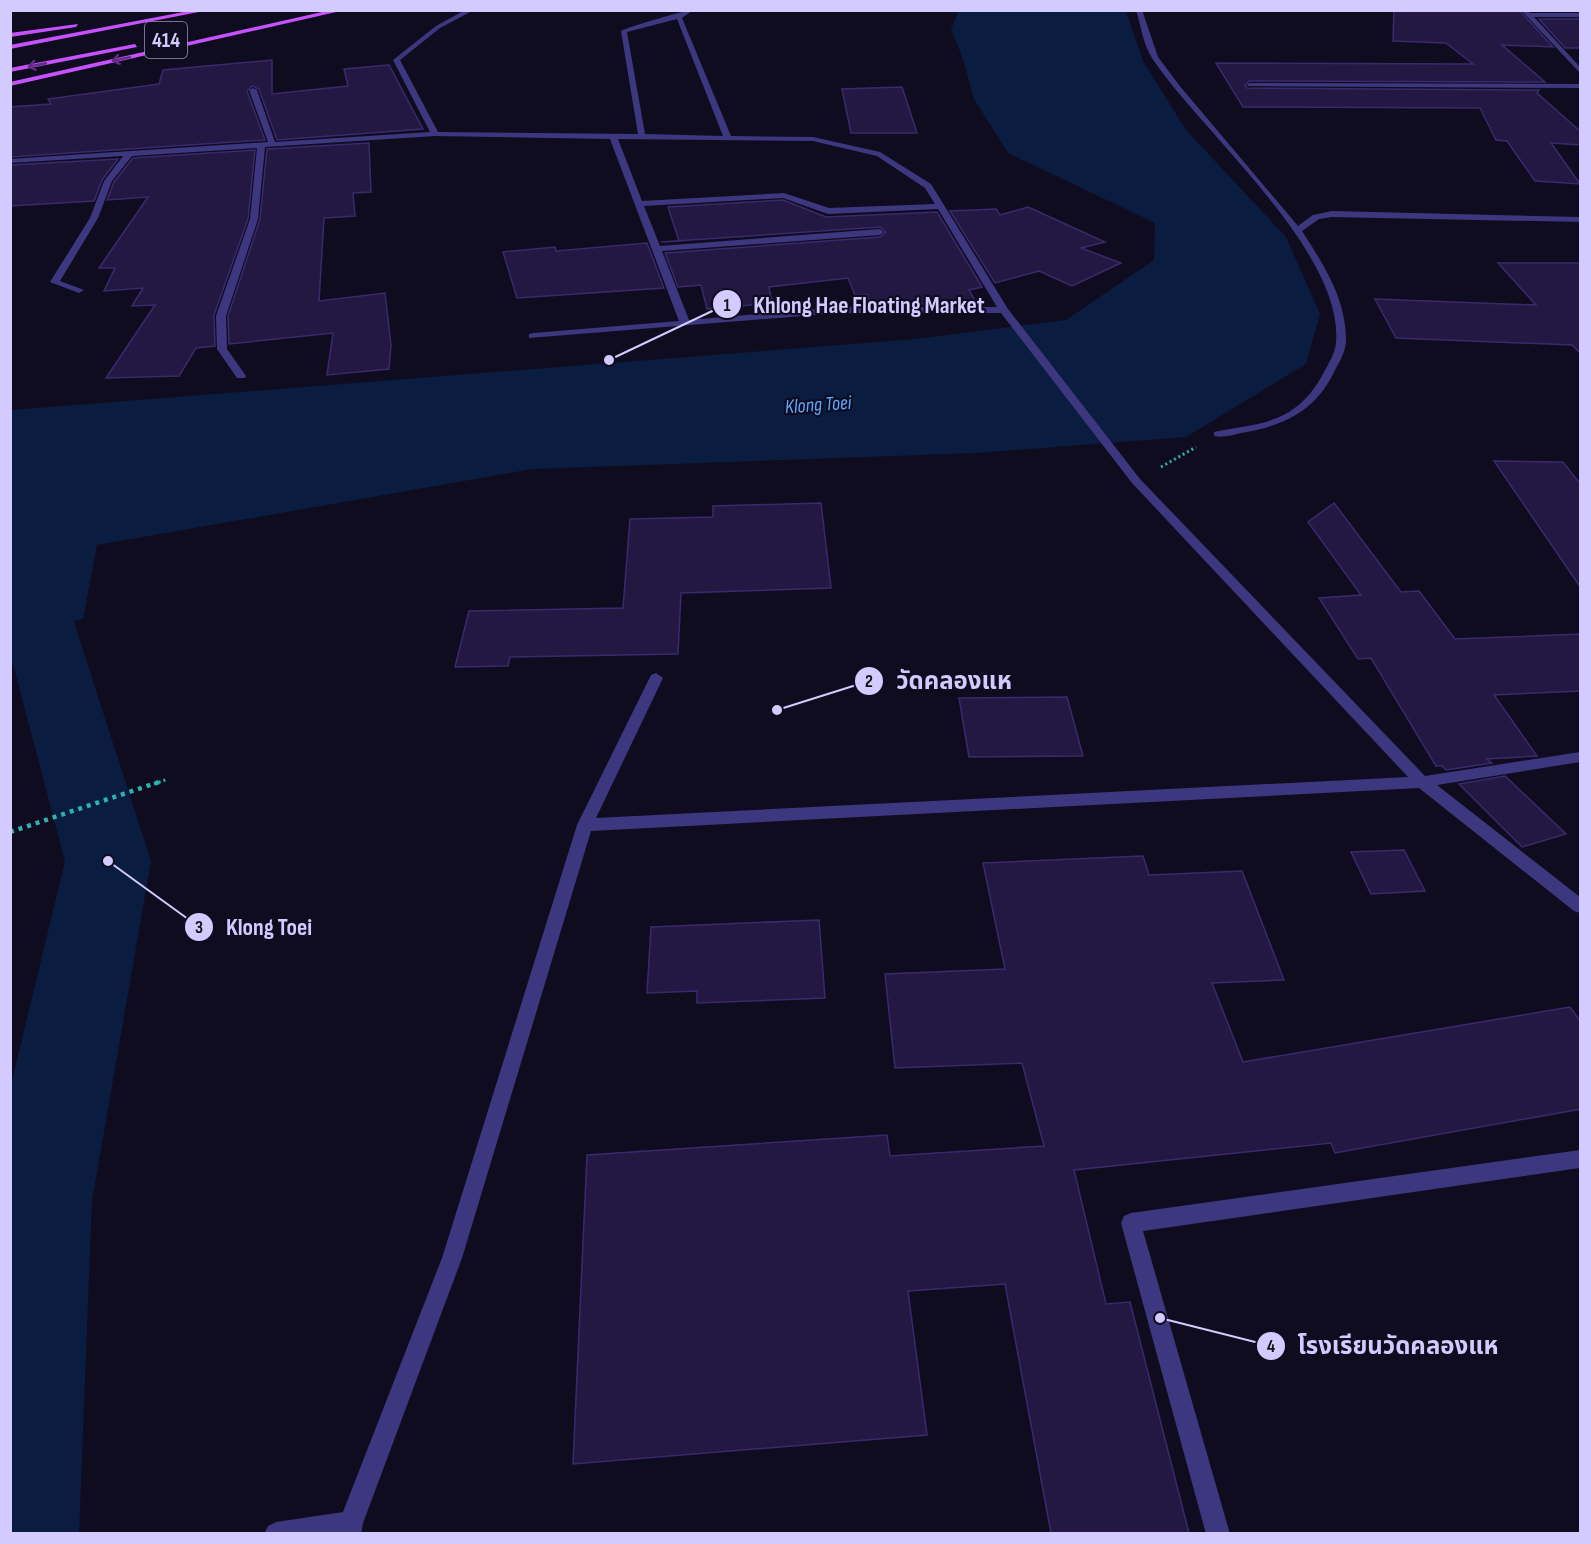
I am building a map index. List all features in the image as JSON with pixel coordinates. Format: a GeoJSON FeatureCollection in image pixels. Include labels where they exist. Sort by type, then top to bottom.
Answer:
{"type":"FeatureCollection","features":[{"type":"Feature","properties":{"kind":"main road","name":"414"},"geometry":{"type":"LineString","coordinates":[[129,16],[164,10]]}},
{"type":"Feature","properties":{"kind":"main road","name":"414"},"geometry":{"type":"LineString","coordinates":[[10,47],[206,10]]}},
{"type":"Feature","properties":{"kind":"main road","name":"414"},"geometry":{"type":"LineString","coordinates":[[172,39],[321,10]]}},
{"type":"Feature","properties":{"kind":"main road","name":"414"},"geometry":{"type":"LineString","coordinates":[[10,84],[342,10]]}},
{"type":"Feature","properties":{"kind":"main road"},"geometry":{"type":"LineString","coordinates":[[10,35],[81,24]]}},
{"type":"Feature","properties":{"kind":"main road","name":"414"},"geometry":{"type":"LineString","coordinates":[[10,70],[148,44]]}},
{"type":"Feature","properties":{"kind":"street"},"geometry":{"type":"LineString","coordinates":[[435,134],[396,60],[438,27],[471,10]]}},
{"type":"Feature","properties":{"kind":"street"},"geometry":{"type":"LineString","coordinates":[[642,137],[624,31],[679,17],[690,10]]}},
{"type":"Feature","properties":{"kind":"street"},"geometry":{"type":"LineString","coordinates":[[1139,10],[1149,46],[1156,59],[1201,117],[1258,180],[1297,231],[1333,290],[1341,333],[1335,362],[1310,403],[1272,423],[1218,434]]}},
{"type":"Feature","properties":{"kind":"street"},"geometry":{"type":"LineString","coordinates":[[1526,13],[1581,15]]}},
{"type":"Feature","properties":{"kind":"street"},"geometry":{"type":"LineString","coordinates":[[1526,13],[1581,71]]}},
{"type":"Feature","properties":{"kind":"street"},"geometry":{"type":"LineString","coordinates":[[679,17],[728,138]]}},
{"type":"Feature","properties":{"kind":"street"},"geometry":{"type":"LineString","coordinates":[[1249,85],[1581,86]]}},
{"type":"Feature","properties":{"kind":"street"},"geometry":{"type":"LineString","coordinates":[[253,90],[272,144]]}},
{"type":"Feature","properties":{"kind":"street"},"geometry":{"type":"LineString","coordinates":[[10,161],[435,134],[813,139],[880,154],[928,186],[1004,310],[1136,481],[1422,782],[1581,906]]}},
{"type":"Feature","properties":{"kind":"street"},"geometry":{"type":"LineString","coordinates":[[613,136],[685,323]]}},
{"type":"Feature","properties":{"kind":"street"},"geometry":{"type":"LineString","coordinates":[[241,376],[222,349],[221,316],[254,219],[261,146]]}},
{"type":"Feature","properties":{"kind":"street"},"geometry":{"type":"LineString","coordinates":[[80,290],[55,282],[94,218],[108,182],[130,153]]}},
{"type":"Feature","properties":{"kind":"street"},"geometry":{"type":"LineString","coordinates":[[639,204],[784,195],[828,211],[852,212],[940,206]]}},
{"type":"Feature","properties":{"kind":"street"},"geometry":{"type":"LineString","coordinates":[[1297,231],[1316,218],[1332,214],[1581,220]]}},
{"type":"Feature","properties":{"kind":"street"},"geometry":{"type":"LineString","coordinates":[[657,249],[880,232]]}},
{"type":"Feature","properties":{"kind":"street"},"geometry":{"type":"LineString","coordinates":[[533,336],[840,310],[1004,310]]}},
{"type":"Feature","properties":{"kind":"street"},"geometry":{"type":"LineString","coordinates":[[276,1533],[350,1528],[452,1258],[585,825],[656,678]]}},
{"type":"Feature","properties":{"kind":"street"},"geometry":{"type":"LineString","coordinates":[[585,825],[1422,782],[1581,757]]}},
{"type":"Feature","properties":{"kind":"street"},"geometry":{"type":"LineString","coordinates":[[1218,1533],[1131,1223],[1581,1159]]}},
{"type":"Feature","properties":{"kind":"path"},"geometry":{"type":"LineString","coordinates":[[1136,481],[1218,434]]}},
{"type":"Feature","properties":{"kind":"path"},"geometry":{"type":"LineString","coordinates":[[10,832],[168,779]]}},
{"type":"Feature","properties":{"kind":"water"},"geometry":{"type":"Polygon","coordinates":[[[959,11],[1126,11],[1143,61],[1186,130],[1286,237],[1320,314],[1306,364],[1186,437],[977,453],[533,469],[97,545],[83,619],[11,634],[11,410],[916,339],[1066,320],[1154,260],[1155,223],[1008,153],[974,99],[962,56],[951,29],[959,11]]]}},
{"type":"Feature","properties":{"kind":"building"},"geometry":{"type":"Polygon","coordinates":[[[1394,10],[1519,10],[1553,47],[1502,45],[1545,82],[1249,81],[1245,86],[1247,88],[1539,90],[1537,93],[1581,132],[1581,145],[1551,143],[1580,184],[1535,181],[1507,141],[1496,140],[1480,108],[1243,107],[1216,63],[1473,64],[1446,43],[1393,41],[1394,10]]]}},
{"type":"Feature","properties":{"kind":"building"},"geometry":{"type":"Polygon","coordinates":[[[1539,19],[1581,19],[1581,48],[1565,48],[1539,19]]]}},
{"type":"Feature","properties":{"kind":"building"},"geometry":{"type":"Polygon","coordinates":[[[272,60],[272,94],[348,86],[344,69],[389,65],[423,129],[277,140],[259,89],[252,86],[247,91],[265,140],[10,157],[10,107],[51,104],[48,99],[159,84],[163,70],[272,60]]]}},
{"type":"Feature","properties":{"kind":"building"},"geometry":{"type":"Polygon","coordinates":[[[902,87],[917,133],[851,133],[842,89],[902,87]]]}},
{"type":"Feature","properties":{"kind":"building"},"geometry":{"type":"Polygon","coordinates":[[[369,143],[371,192],[353,193],[355,216],[324,218],[319,301],[385,293],[391,345],[389,369],[327,375],[333,333],[229,344],[228,316],[260,219],[267,149],[369,143]]]}},
{"type":"Feature","properties":{"kind":"building"},"geometry":{"type":"Polygon","coordinates":[[[255,150],[248,219],[214,315],[215,346],[196,348],[179,376],[106,378],[155,305],[132,306],[143,288],[104,291],[115,268],[99,268],[148,197],[107,200],[114,182],[133,158],[255,150]]]}},
{"type":"Feature","properties":{"kind":"building"},"geometry":{"type":"Polygon","coordinates":[[[118,159],[102,180],[94,201],[10,206],[10,165],[118,159]]]}},
{"type":"Feature","properties":{"kind":"building"},"geometry":{"type":"Polygon","coordinates":[[[783,200],[826,217],[937,212],[982,287],[969,290],[977,304],[871,304],[867,295],[855,295],[848,278],[769,287],[772,303],[707,309],[701,285],[678,287],[665,253],[880,237],[886,232],[880,227],[679,241],[668,207],[783,200]]]}},
{"type":"Feature","properties":{"kind":"building"},"geometry":{"type":"Polygon","coordinates":[[[1028,207],[1105,242],[1081,248],[1121,263],[1072,286],[1039,271],[995,283],[950,211],[996,209],[1000,215],[1028,207]]]}},
{"type":"Feature","properties":{"kind":"building"},"geometry":{"type":"Polygon","coordinates":[[[647,243],[664,288],[517,298],[503,252],[555,247],[556,251],[647,243]]]}},
{"type":"Feature","properties":{"kind":"building"},"geometry":{"type":"Polygon","coordinates":[[[1498,263],[1581,263],[1581,354],[1572,345],[1396,338],[1375,299],[1536,305],[1498,263]]]}},
{"type":"Feature","properties":{"kind":"building"},"geometry":{"type":"Polygon","coordinates":[[[1494,461],[1563,462],[1581,485],[1581,588],[1494,461]]]}},
{"type":"Feature","properties":{"kind":"building"},"geometry":{"type":"Polygon","coordinates":[[[821,503],[831,588],[681,593],[678,654],[510,657],[508,666],[455,667],[469,611],[623,608],[630,519],[713,517],[713,506],[821,503]]]}},
{"type":"Feature","properties":{"kind":"building"},"geometry":{"type":"Polygon","coordinates":[[[1334,503],[1401,592],[1419,591],[1455,639],[1581,634],[1581,691],[1494,695],[1537,756],[1487,759],[1492,763],[1446,770],[1442,766],[1436,766],[1371,658],[1358,659],[1319,598],[1361,595],[1308,522],[1334,503]]]}},
{"type":"Feature","properties":{"kind":"building"},"geometry":{"type":"Polygon","coordinates":[[[1067,697],[1083,756],[969,757],[959,698],[1067,697]]]}},
{"type":"Feature","properties":{"kind":"building"},"geometry":{"type":"Polygon","coordinates":[[[1505,776],[1566,834],[1522,847],[1459,784],[1505,776]]]}},
{"type":"Feature","properties":{"kind":"building"},"geometry":{"type":"Polygon","coordinates":[[[1404,850],[1425,891],[1371,894],[1351,852],[1404,850]]]}},
{"type":"Feature","properties":{"kind":"building"},"geometry":{"type":"Polygon","coordinates":[[[1143,856],[1149,875],[1242,871],[1284,980],[1212,983],[1243,1062],[1570,1007],[1581,1022],[1581,1109],[1335,1153],[1331,1143],[1074,1170],[1106,1304],[1130,1302],[1189,1533],[1051,1533],[1005,1284],[908,1291],[927,1435],[573,1464],[587,1155],[887,1135],[890,1156],[1044,1146],[1022,1063],[895,1068],[885,974],[1005,969],[983,863],[1143,856]]]}},
{"type":"Feature","properties":{"kind":"building"},"geometry":{"type":"Polygon","coordinates":[[[819,920],[825,998],[697,1003],[697,991],[647,993],[651,927],[819,920]]]}},
{"type":"Feature","properties":{"kind":"waterway","name":"Klong Toei"},"geometry":{"type":"LineString","coordinates":[[10,526],[108,861],[38,1201],[15,1534]]}},
{"type":"Feature","properties":{"kind":"place","name":"Khlong Hae Floating Market"},"geometry":{"type":"Point","coordinates":[609,360]}},
{"type":"Feature","properties":{"kind":"place","name":"วัดคลองแห"},"geometry":{"type":"Point","coordinates":[777,710]}},
{"type":"Feature","properties":{"kind":"place","name":"Klong Toei"},"geometry":{"type":"Point","coordinates":[108,861]}},
{"type":"Feature","properties":{"kind":"place","name":"โรงเรียนวัดคลองแห"},"geometry":{"type":"Point","coordinates":[1160,1318]}}]}
